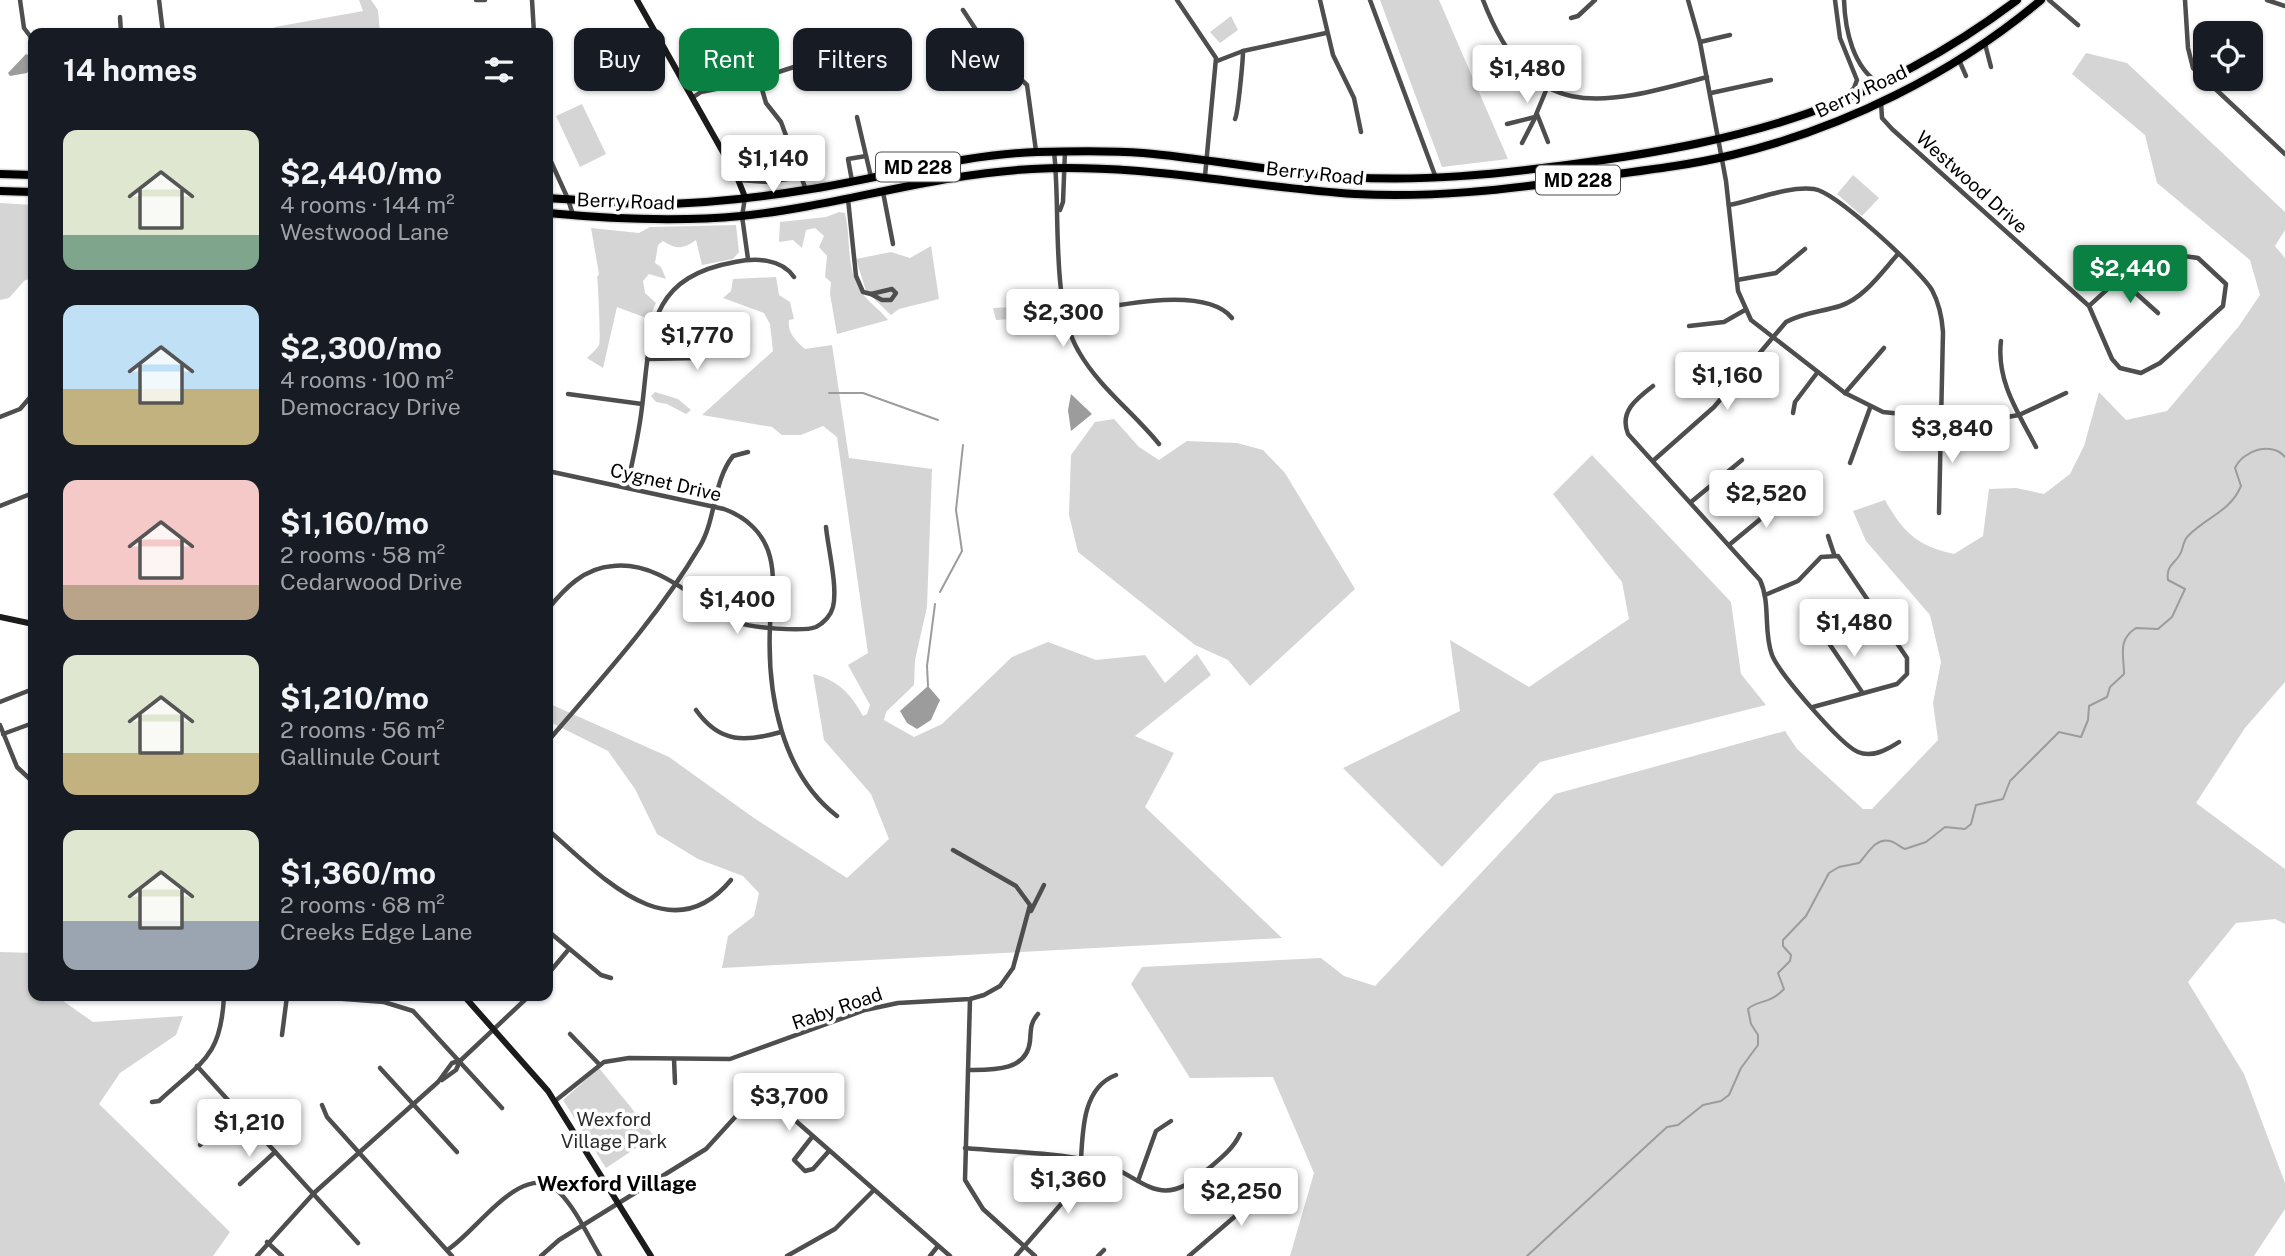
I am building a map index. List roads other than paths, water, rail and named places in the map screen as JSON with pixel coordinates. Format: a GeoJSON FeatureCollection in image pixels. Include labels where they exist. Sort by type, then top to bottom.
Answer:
{"type":"FeatureCollection","features":[{"type":"Feature","properties":{"kind":"highway","name":"Berry Road"},"geometry":{"type":"LineString","coordinates":[[553,198],[651,204],[745,197],[852,182],[948,161],[1036,152],[1141,153],[1329,176],[1437,178],[1533,170],[1719,141],[1784,123],[1881,84],[1941,51],[2017,0]]}},
{"type":"Feature","properties":{"kind":"highway","name":"Berry Road"},"geometry":{"type":"LineString","coordinates":[[553,213],[650,218],[742,216],[954,176],[1060,168],[1167,171],[1358,194],[1443,194],[1512,189],[1722,157],[1814,130],[1881,101],[1959,60],[2041,0]]}},
{"type":"Feature","properties":{"kind":"highway"},"geometry":{"type":"LineString","coordinates":[[0,174],[28,176]]}},
{"type":"Feature","properties":{"kind":"highway"},"geometry":{"type":"LineString","coordinates":[[0,191],[28,192]]}},
{"type":"Feature","properties":{"kind":"street"},"geometry":{"type":"LineString","coordinates":[[19,0],[24,28],[28,33]]}},
{"type":"Feature","properties":{"kind":"street"},"geometry":{"type":"LineString","coordinates":[[159,0],[162,28]]}},
{"type":"Feature","properties":{"kind":"street"},"geometry":{"type":"LineString","coordinates":[[476,0],[485,0]]}},
{"type":"Feature","properties":{"kind":"street"},"geometry":{"type":"LineString","coordinates":[[532,0],[534,28]]}},
{"type":"Feature","properties":{"kind":"street"},"geometry":{"type":"LineString","coordinates":[[637,0],[739,180],[745,197],[742,216],[748,259]]}},
{"type":"Feature","properties":{"kind":"street"},"geometry":{"type":"LineString","coordinates":[[1177,0],[1212,47],[1217,61],[1205,176]]}},
{"type":"Feature","properties":{"kind":"street"},"geometry":{"type":"LineString","coordinates":[[1320,0],[1326,33],[1354,98],[1361,132]]}},
{"type":"Feature","properties":{"kind":"street"},"geometry":{"type":"LineString","coordinates":[[1370,0],[1437,178]]}},
{"type":"Feature","properties":{"kind":"street"},"geometry":{"type":"LineString","coordinates":[[1483,0],[1508,53],[1525,73],[1565,96],[1604,100],[1707,78]]}},
{"type":"Feature","properties":{"kind":"street"},"geometry":{"type":"LineString","coordinates":[[1571,18],[1578,16],[1595,0]]}},
{"type":"Feature","properties":{"kind":"street"},"geometry":{"type":"LineString","coordinates":[[1688,0],[1711,93],[1729,205],[1737,280],[1745,310],[1771,338],[1845,393],[1870,408],[1978,422],[2020,415],[2066,393]]}},
{"type":"Feature","properties":{"kind":"street"},"geometry":{"type":"LineString","coordinates":[[1835,0],[1841,45],[1857,80],[1854,88],[1841,102]]}},
{"type":"Feature","properties":{"kind":"street"},"geometry":{"type":"LineString","coordinates":[[1844,0],[1850,41],[1867,76],[1881,84]]}},
{"type":"Feature","properties":{"kind":"street"},"geometry":{"type":"LineString","coordinates":[[2049,0],[2078,25]]}},
{"type":"Feature","properties":{"kind":"street"},"geometry":{"type":"LineString","coordinates":[[2185,0],[2188,48],[2193,68],[2285,154]]}},
{"type":"Feature","properties":{"kind":"street"},"geometry":{"type":"LineString","coordinates":[[2267,0],[2285,6]]}},
{"type":"Feature","properties":{"kind":"street"},"geometry":{"type":"LineString","coordinates":[[963,10],[990,51],[1027,85],[1036,152]]}},
{"type":"Feature","properties":{"kind":"street"},"geometry":{"type":"LineString","coordinates":[[120,17],[121,28]]}},
{"type":"Feature","properties":{"kind":"street"},"geometry":{"type":"LineString","coordinates":[[1217,61],[1243,51],[1326,33]]}},
{"type":"Feature","properties":{"kind":"street"},"geometry":{"type":"LineString","coordinates":[[1700,42],[1730,35]]}},
{"type":"Feature","properties":{"kind":"street"},"geometry":{"type":"LineString","coordinates":[[1984,43],[1991,67]]}},
{"type":"Feature","properties":{"kind":"street"},"geometry":{"type":"LineString","coordinates":[[1235,119],[1238,85],[1244,68],[1243,51]]}},
{"type":"Feature","properties":{"kind":"street"},"geometry":{"type":"LineString","coordinates":[[1959,60],[1966,76]]}},
{"type":"Feature","properties":{"kind":"street"},"geometry":{"type":"LineString","coordinates":[[1711,93],[1771,80]]}},
{"type":"Feature","properties":{"kind":"street"},"geometry":{"type":"LineString","coordinates":[[1522,143],[1547,88]]}},
{"type":"Feature","properties":{"kind":"street"},"geometry":{"type":"LineString","coordinates":[[691,98],[705,91]]}},
{"type":"Feature","properties":{"kind":"street"},"geometry":{"type":"LineString","coordinates":[[762,91],[765,103],[781,122],[806,190]]}},
{"type":"Feature","properties":{"kind":"street","name":"Westwood Drive"},"geometry":{"type":"LineString","coordinates":[[1881,101],[1882,118],[1892,129],[2089,306],[2112,359],[2120,368],[2141,373],[2160,363],[2222,306],[2227,284],[2221,275],[2198,258],[2188,256],[2140,262],[2118,277],[2089,306]]}},
{"type":"Feature","properties":{"kind":"street"},"geometry":{"type":"LineString","coordinates":[[1507,124],[1536,115]]}},
{"type":"Feature","properties":{"kind":"street"},"geometry":{"type":"LineString","coordinates":[[1536,115],[1548,142]]}},
{"type":"Feature","properties":{"kind":"street"},"geometry":{"type":"LineString","coordinates":[[856,117],[871,178]]}},
{"type":"Feature","properties":{"kind":"street"},"geometry":{"type":"LineString","coordinates":[[1054,152],[1060,168]]}},
{"type":"Feature","properties":{"kind":"street"},"geometry":{"type":"LineString","coordinates":[[1065,152],[1060,168],[1059,214],[1065,315],[1071,338],[1089,368],[1159,444]]}},
{"type":"Feature","properties":{"kind":"street"},"geometry":{"type":"LineString","coordinates":[[852,182],[848,159],[866,156]]}},
{"type":"Feature","properties":{"kind":"street"},"geometry":{"type":"LineString","coordinates":[[553,166],[573,215]]}},
{"type":"Feature","properties":{"kind":"street"},"geometry":{"type":"LineString","coordinates":[[739,180],[768,182],[801,177]]}},
{"type":"Feature","properties":{"kind":"street"},"geometry":{"type":"LineString","coordinates":[[1729,205],[1796,189],[1823,191],[1842,204],[1898,254],[1927,284],[1938,306],[1943,332],[1939,513]]}},
{"type":"Feature","properties":{"kind":"street"},"geometry":{"type":"LineString","coordinates":[[883,191],[893,244]]}},
{"type":"Feature","properties":{"kind":"street"},"geometry":{"type":"LineString","coordinates":[[848,198],[856,276],[863,292],[886,301],[896,293],[892,289],[871,294]]}},
{"type":"Feature","properties":{"kind":"street"},"geometry":{"type":"LineString","coordinates":[[1737,280],[1776,273],[1805,249]]}},
{"type":"Feature","properties":{"kind":"street"},"geometry":{"type":"LineString","coordinates":[[1654,460],[1718,402],[1771,338],[1794,318],[1842,306],[1860,295],[1898,254]]}},
{"type":"Feature","properties":{"kind":"street"},"geometry":{"type":"LineString","coordinates":[[627,486],[653,323],[672,290],[701,271],[748,259],[783,267],[794,277]]}},
{"type":"Feature","properties":{"kind":"street"},"geometry":{"type":"LineString","coordinates":[[2118,277],[2158,313]]}},
{"type":"Feature","properties":{"kind":"street"},"geometry":{"type":"LineString","coordinates":[[1065,315],[1162,298],[1213,305],[1226,311],[1232,318]]}},
{"type":"Feature","properties":{"kind":"street"},"geometry":{"type":"LineString","coordinates":[[1689,326],[1724,322],[1745,310]]}},
{"type":"Feature","properties":{"kind":"street"},"geometry":{"type":"LineString","coordinates":[[647,359],[692,360],[716,350],[730,338]]}},
{"type":"Feature","properties":{"kind":"street"},"geometry":{"type":"LineString","coordinates":[[2001,341],[2002,376],[2036,447]]}},
{"type":"Feature","properties":{"kind":"street"},"geometry":{"type":"LineString","coordinates":[[1845,393],[1884,348]]}},
{"type":"Feature","properties":{"kind":"street"},"geometry":{"type":"LineString","coordinates":[[1793,413],[1795,402],[1817,373]]}},
{"type":"Feature","properties":{"kind":"street"},"geometry":{"type":"LineString","coordinates":[[1653,386],[1628,410],[1624,424],[1632,440],[1654,460],[1760,580],[1765,595],[1772,654],[1785,678],[1861,754],[1883,751],[1899,742]]}},
{"type":"Feature","properties":{"kind":"street"},"geometry":{"type":"LineString","coordinates":[[568,394],[642,404]]}},
{"type":"Feature","properties":{"kind":"street"},"geometry":{"type":"LineString","coordinates":[[0,417],[20,409],[28,400]]}},
{"type":"Feature","properties":{"kind":"street"},"geometry":{"type":"LineString","coordinates":[[1850,463],[1870,408]]}},
{"type":"Feature","properties":{"kind":"street"},"geometry":{"type":"LineString","coordinates":[[553,735],[677,585],[703,541],[715,508],[724,468],[733,456],[747,452]]}},
{"type":"Feature","properties":{"kind":"street"},"geometry":{"type":"LineString","coordinates":[[1691,502],[1742,460]]}},
{"type":"Feature","properties":{"kind":"street","name":"Cygnet Drive"},"geometry":{"type":"LineString","coordinates":[[553,472],[627,486],[715,508],[737,514],[748,522],[768,549],[773,569],[770,628],[772,679],[781,732],[805,782],[821,804],[836,816]]}},
{"type":"Feature","properties":{"kind":"street"},"geometry":{"type":"LineString","coordinates":[[0,506],[28,496]]}},
{"type":"Feature","properties":{"kind":"street"},"geometry":{"type":"LineString","coordinates":[[1729,545],[1787,497]]}},
{"type":"Feature","properties":{"kind":"street"},"geometry":{"type":"LineString","coordinates":[[553,603],[570,584],[605,567],[638,568],[677,585],[737,622],[770,628],[812,628],[821,624],[832,609],[826,527]]}},
{"type":"Feature","properties":{"kind":"street"},"geometry":{"type":"LineString","coordinates":[[1812,707],[1862,692],[1884,690],[1902,681],[1907,672],[1908,658],[1844,562],[1834,554],[1828,536]]}},
{"type":"Feature","properties":{"kind":"street"},"geometry":{"type":"LineString","coordinates":[[1765,595],[1790,586],[1816,561],[1834,554]]}},
{"type":"Feature","properties":{"kind":"street"},"geometry":{"type":"LineString","coordinates":[[0,617],[28,623]]}},
{"type":"Feature","properties":{"kind":"street"},"geometry":{"type":"LineString","coordinates":[[1826,639],[1862,692]]}},
{"type":"Feature","properties":{"kind":"street"},"geometry":{"type":"LineString","coordinates":[[0,702],[28,691]]}},
{"type":"Feature","properties":{"kind":"street"},"geometry":{"type":"LineString","coordinates":[[696,710],[707,723],[734,739],[747,741],[781,732]]}},
{"type":"Feature","properties":{"kind":"street"},"geometry":{"type":"LineString","coordinates":[[0,725],[17,766],[28,777]]}},
{"type":"Feature","properties":{"kind":"street"},"geometry":{"type":"LineString","coordinates":[[4,734],[28,725]]}},
{"type":"Feature","properties":{"kind":"street"},"geometry":{"type":"LineString","coordinates":[[553,834],[629,897],[651,908],[677,910],[700,905],[731,880]]}},
{"type":"Feature","properties":{"kind":"street"},"geometry":{"type":"LineString","coordinates":[[953,849],[1016,886],[1028,900],[1029,915]]}},
{"type":"Feature","properties":{"kind":"street","name":"Raby Road"},"geometry":{"type":"LineString","coordinates":[[599,1063],[629,1058],[713,1060],[745,1055],[833,1020],[890,1004],[971,999],[992,991],[1006,979],[1018,953],[1029,915],[1044,885]]}},
{"type":"Feature","properties":{"kind":"street"},"geometry":{"type":"LineString","coordinates":[[553,935],[601,975],[611,978]]}},
{"type":"Feature","properties":{"kind":"street"},"geometry":{"type":"LineString","coordinates":[[553,968],[569,949]]}},
{"type":"Feature","properties":{"kind":"street"},"geometry":{"type":"LineString","coordinates":[[971,999],[971,1070],[965,1180],[976,1202],[1035,1256]]}},
{"type":"Feature","properties":{"kind":"street"},"geometry":{"type":"LineString","coordinates":[[152,1102],[159,1101],[197,1066],[219,1039],[223,1001]]}},
{"type":"Feature","properties":{"kind":"street"},"geometry":{"type":"LineString","coordinates":[[282,1035],[286,1001]]}},
{"type":"Feature","properties":{"kind":"street"},"geometry":{"type":"LineString","coordinates":[[358,1001],[400,1005],[422,1018],[502,1108]]}},
{"type":"Feature","properties":{"kind":"street"},"geometry":{"type":"LineString","coordinates":[[468,1001],[555,1101],[651,1256]]}},
{"type":"Feature","properties":{"kind":"street"},"geometry":{"type":"LineString","coordinates":[[257,1256],[314,1193],[412,1104],[456,1070],[460,1061],[524,1001]]}},
{"type":"Feature","properties":{"kind":"street"},"geometry":{"type":"LineString","coordinates":[[971,1070],[1000,1070],[1019,1061],[1028,1047],[1032,1021],[1038,1014]]}},
{"type":"Feature","properties":{"kind":"street"},"geometry":{"type":"LineString","coordinates":[[555,1101],[599,1063],[570,1034]]}},
{"type":"Feature","properties":{"kind":"street"},"geometry":{"type":"LineString","coordinates":[[674,1059],[675,1083]]}},
{"type":"Feature","properties":{"kind":"street"},"geometry":{"type":"LineString","coordinates":[[197,1066],[358,1243]]}},
{"type":"Feature","properties":{"kind":"street"},"geometry":{"type":"LineString","coordinates":[[380,1068],[457,1152]]}},
{"type":"Feature","properties":{"kind":"street"},"geometry":{"type":"LineString","coordinates":[[1016,1256],[1075,1188],[1092,1091],[1104,1080],[1116,1075]]}},
{"type":"Feature","properties":{"kind":"street"},"geometry":{"type":"LineString","coordinates":[[322,1105],[327,1117],[452,1256]]}},
{"type":"Feature","properties":{"kind":"street"},"geometry":{"type":"LineString","coordinates":[[541,1256],[582,1226],[706,1149],[737,1115],[753,1106],[772,1105],[812,1136],[950,1256]]}},
{"type":"Feature","properties":{"kind":"street"},"geometry":{"type":"LineString","coordinates":[[200,1144],[237,1110]]}},
{"type":"Feature","properties":{"kind":"street"},"geometry":{"type":"LineString","coordinates":[[1138,1181],[1156,1131],[1171,1121]]}},
{"type":"Feature","properties":{"kind":"street"},"geometry":{"type":"LineString","coordinates":[[965,1148],[1093,1161],[1157,1191],[1171,1192],[1184,1187],[1234,1146],[1240,1134]]}},
{"type":"Feature","properties":{"kind":"street"},"geometry":{"type":"LineString","coordinates":[[812,1136],[795,1156],[796,1163],[805,1171],[813,1169],[829,1151]]}},
{"type":"Feature","properties":{"kind":"street"},"geometry":{"type":"LineString","coordinates":[[240,1184],[275,1152]]}},
{"type":"Feature","properties":{"kind":"street"},"geometry":{"type":"LineString","coordinates":[[447,1250],[507,1196],[528,1183],[546,1184],[559,1192],[600,1256]]}},
{"type":"Feature","properties":{"kind":"street"},"geometry":{"type":"LineString","coordinates":[[1189,1256],[1268,1188],[1285,1183]]}},
{"type":"Feature","properties":{"kind":"street"},"geometry":{"type":"LineString","coordinates":[[787,1256],[836,1229],[874,1190]]}},
{"type":"Feature","properties":{"kind":"street"},"geometry":{"type":"LineString","coordinates":[[267,1242],[282,1256]]}},
{"type":"Feature","properties":{"kind":"street"},"geometry":{"type":"LineString","coordinates":[[930,1256],[938,1246]]}},
{"type":"Feature","properties":{"kind":"street"},"geometry":{"type":"LineString","coordinates":[[1098,1256],[1104,1250]]}},
{"type":"Feature","properties":{"kind":"street"},"geometry":{"type":"LineString","coordinates":[[1195,1251],[1199,1256]]}},
{"type":"Feature","properties":{"kind":"waterway"},"geometry":{"type":"LineString","coordinates":[[829,393],[863,393],[938,420]]}},
{"type":"Feature","properties":{"kind":"waterway"},"geometry":{"type":"LineString","coordinates":[[940,592],[962,551],[956,510],[963,445]]}},
{"type":"Feature","properties":{"kind":"waterway"},"geometry":{"type":"LineString","coordinates":[[1527,1256],[1667,1127],[1678,1125],[1703,1105],[1721,1101],[1729,1095],[1741,1068],[1758,1045],[1758,1035],[1751,1024],[1748,1009],[1773,998],[1784,989],[1778,973],[1790,961],[1791,955],[1783,946],[1783,940],[1806,916],[1829,873],[1839,867],[1859,863],[1872,848],[1885,840],[1905,849],[1926,842],[1945,827],[1965,829],[1971,824],[1976,805],[2003,799],[2010,781],[2059,732],[2081,737],[2088,720],[2089,706],[2107,697],[2110,687],[2124,674],[2123,648],[2126,638],[2136,628],[2158,629],[2172,617],[2185,589],[2168,580],[2169,569],[2181,553],[2188,536],[2236,495],[2241,486],[2235,468],[2239,462],[2251,452],[2266,449],[2273,449],[2285,457]]}},
{"type":"Feature","properties":{"kind":"waterway"},"geometry":{"type":"LineString","coordinates":[[928,686],[927,666],[935,604]]}},
{"type":"Feature","properties":{"kind":"district","name":"Wexford Village"},"geometry":{"type":"Point","coordinates":[617,1183]}},
{"type":"Feature","properties":{"kind":"park label","name":"Wexford Village Park"},"geometry":{"type":"Point","coordinates":[614,1130]}}]}
